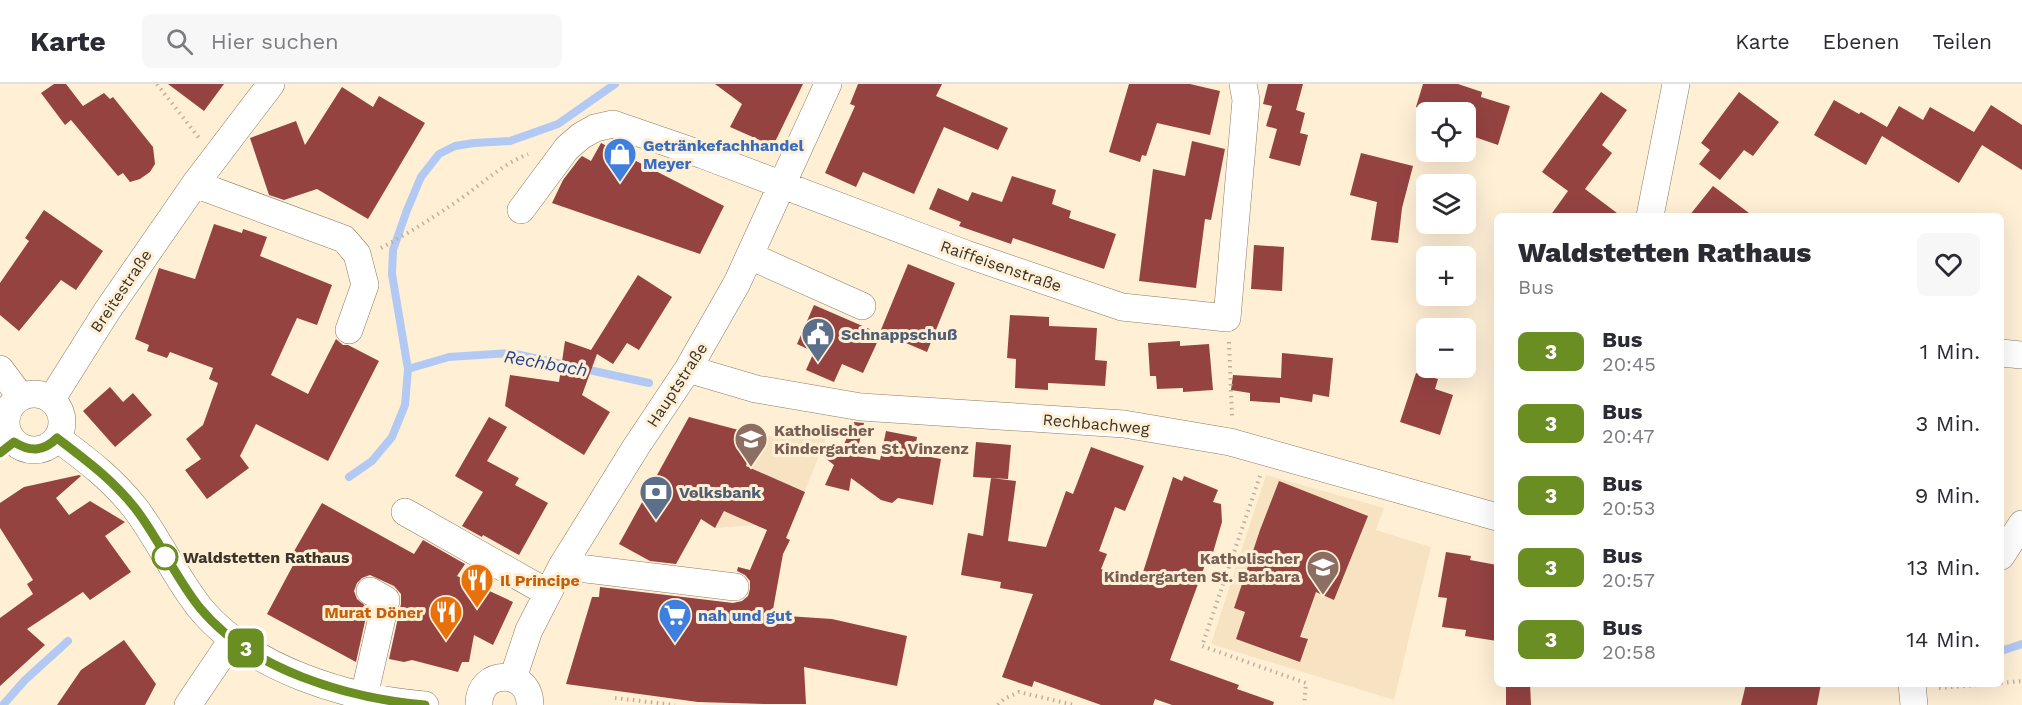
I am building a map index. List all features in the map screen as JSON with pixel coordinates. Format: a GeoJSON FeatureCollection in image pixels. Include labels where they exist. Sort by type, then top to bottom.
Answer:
{"type":"FeatureCollection","features":[{"type":"Feature","properties":{"kind":"street","name":"Breitestraße"},"geometry":{"type":"LineString","coordinates":[[51,400],[101,320],[195,184],[271,84]]}},
{"type":"Feature","properties":{"kind":"street","name":"Hauptstraße"},"geometry":{"type":"LineString","coordinates":[[513,678],[529,630],[562,566],[716,323],[750,256],[828,84]]}},
{"type":"Feature","properties":{"kind":"street"},"geometry":{"type":"LineString","coordinates":[[1227,318],[1246,100],[1243,84]]}},
{"type":"Feature","properties":{"kind":"street"},"geometry":{"type":"LineString","coordinates":[[1651,213],[1676,84]]}},
{"type":"Feature","properties":{"kind":"street","name":"Raiffeisenstraße"},"geometry":{"type":"LineString","coordinates":[[521,210],[567,148],[595,128],[613,124],[966,254],[1122,308],[1227,318]]}},
{"type":"Feature","properties":{"kind":"street"},"geometry":{"type":"LineString","coordinates":[[195,184],[344,239],[357,254],[365,285],[350,330]]}},
{"type":"Feature","properties":{"kind":"street"},"geometry":{"type":"LineString","coordinates":[[750,256],[862,306]]}},
{"type":"Feature","properties":{"kind":"street"},"geometry":{"type":"LineString","coordinates":[[2004,352],[2022,355]]}},
{"type":"Feature","properties":{"kind":"street"},"geometry":{"type":"LineString","coordinates":[[0,369],[21,397]]}},
{"type":"Feature","properties":{"kind":"street","name":"Rechbachweg"},"geometry":{"type":"LineString","coordinates":[[688,369],[756,389],[861,407],[1125,424],[1230,442],[1494,516]]}},
{"type":"Feature","properties":{"kind":"street"},"geometry":{"type":"LineString","coordinates":[[37,394],[51,400],[61,414],[62,423],[57,438],[50,445],[41,449],[7,447],[7,418],[14,402],[21,397],[37,394]]}},
{"type":"Feature","properties":{"kind":"street"},"geometry":{"type":"LineString","coordinates":[[57,438],[104,473],[136,509],[200,608],[232,640],[287,671],[337,690],[398,703],[425,705]]}},
{"type":"Feature","properties":{"kind":"street"},"geometry":{"type":"LineString","coordinates":[[405,512],[548,593]]}},
{"type":"Feature","properties":{"kind":"street"},"geometry":{"type":"LineString","coordinates":[[2004,551],[2022,524]]}},
{"type":"Feature","properties":{"kind":"street"},"geometry":{"type":"LineString","coordinates":[[562,566],[735,587]]}},
{"type":"Feature","properties":{"kind":"street"},"geometry":{"type":"LineString","coordinates":[[364,696],[386,600],[370,591]]}},
{"type":"Feature","properties":{"kind":"street"},"geometry":{"type":"LineString","coordinates":[[188,705],[232,640]]}},
{"type":"Feature","properties":{"kind":"street"},"geometry":{"type":"LineString","coordinates":[[479,705],[480,693],[489,682],[498,678],[513,678],[525,687],[530,705]]}},
{"type":"Feature","properties":{"kind":"path"},"geometry":{"type":"LineString","coordinates":[[157,84],[215,159]]}},
{"type":"Feature","properties":{"kind":"path"},"geometry":{"type":"LineString","coordinates":[[376,250],[411,232],[510,161],[536,150],[567,148]]}},
{"type":"Feature","properties":{"kind":"path"},"geometry":{"type":"LineString","coordinates":[[1227,318],[1233,405],[1230,442]]}},
{"type":"Feature","properties":{"kind":"path"},"geometry":{"type":"LineString","coordinates":[[1268,452],[1202,646],[1306,683],[1304,705]]}},
{"type":"Feature","properties":{"kind":"path"},"geometry":{"type":"LineString","coordinates":[[2004,683],[2022,681]]}},
{"type":"Feature","properties":{"kind":"path"},"geometry":{"type":"LineString","coordinates":[[1913,693],[1966,687]]}},
{"type":"Feature","properties":{"kind":"path"},"geometry":{"type":"LineString","coordinates":[[998,705],[1019,692],[1074,705]]}},
{"type":"Feature","properties":{"kind":"path"},"geometry":{"type":"LineString","coordinates":[[615,698],[675,705]]}},
{"type":"Feature","properties":{"kind":"shaded area","name":"Katholischer Kindergarten St. Vinzenz"},"geometry":{"type":"Polygon","coordinates":[[[778,424],[828,433],[786,538],[756,525],[715,528],[729,504],[754,434],[776,437],[778,424]]]}},
{"type":"Feature","properties":{"kind":"shaded area","name":"Katholischer Kindergarten St. Barbara"},"geometry":{"type":"Polygon","coordinates":[[[1266,475],[1384,508],[1376,530],[1431,547],[1394,700],[1211,644],[1266,475]]]}},
{"type":"Feature","properties":{"kind":"building"},"geometry":{"type":"Polygon","coordinates":[[[54,84],[66,84],[83,106],[104,93],[110,99],[113,97],[153,147],[155,164],[150,172],[130,182],[123,173],[118,176],[71,120],[65,125],[41,93],[54,84]]]}},
{"type":"Feature","properties":{"kind":"building"},"geometry":{"type":"Polygon","coordinates":[[[168,84],[224,84],[204,111],[168,84]]]}},
{"type":"Feature","properties":{"kind":"building"},"geometry":{"type":"Polygon","coordinates":[[[715,84],[803,84],[773,146],[730,127],[742,104],[715,84]]]}},
{"type":"Feature","properties":{"kind":"building"},"geometry":{"type":"Polygon","coordinates":[[[858,84],[942,84],[936,96],[1008,128],[998,150],[944,127],[914,194],[863,172],[856,187],[825,173],[855,106],[850,104],[858,84]]]}},
{"type":"Feature","properties":{"kind":"building"},"geometry":{"type":"Polygon","coordinates":[[[1129,84],[1190,84],[1220,91],[1210,135],[1157,123],[1146,156],[1142,155],[1140,162],[1109,152],[1129,84]]]}},
{"type":"Feature","properties":{"kind":"building"},"geometry":{"type":"Polygon","coordinates":[[[1268,84],[1303,84],[1296,110],[1305,113],[1300,133],[1308,135],[1300,166],[1269,158],[1277,129],[1266,126],[1272,106],[1263,104],[1268,84]]]}},
{"type":"Feature","properties":{"kind":"building"},"geometry":{"type":"Polygon","coordinates":[[[1423,84],[1458,84],[1482,92],[1481,97],[1510,106],[1498,145],[1476,137],[1476,102],[1418,102],[1423,84]]]}},
{"type":"Feature","properties":{"kind":"building"},"geometry":{"type":"Polygon","coordinates":[[[342,87],[373,107],[379,96],[425,123],[368,219],[317,189],[284,200],[269,195],[250,138],[296,121],[305,145],[342,87]]]}},
{"type":"Feature","properties":{"kind":"building"},"geometry":{"type":"Polygon","coordinates":[[[1601,92],[1627,110],[1602,145],[1612,153],[1585,189],[1617,213],[1552,213],[1568,191],[1542,172],[1601,92]]]}},
{"type":"Feature","properties":{"kind":"building"},"geometry":{"type":"Polygon","coordinates":[[[1739,92],[1779,122],[1753,156],[1744,150],[1720,180],[1699,164],[1710,150],[1701,143],[1739,92]]]}},
{"type":"Feature","properties":{"kind":"building"},"geometry":{"type":"Polygon","coordinates":[[[1834,100],[1887,127],[1899,106],[1923,120],[1930,107],[1974,132],[1991,105],[2022,125],[2022,170],[1982,145],[1959,183],[1882,136],[1866,165],[1814,135],[1834,100]]]}},
{"type":"Feature","properties":{"kind":"building"},"geometry":{"type":"Polygon","coordinates":[[[1192,141],[1225,149],[1211,220],[1205,219],[1196,288],[1139,281],[1153,169],[1185,176],[1192,141]]]}},
{"type":"Feature","properties":{"kind":"building","name":"Getränkefachhandel Meyer"},"geometry":{"type":"Polygon","coordinates":[[[601,143],[724,206],[700,254],[552,203],[563,180],[579,159],[582,156],[591,161],[601,143]]]}},
{"type":"Feature","properties":{"kind":"building"},"geometry":{"type":"Polygon","coordinates":[[[1361,153],[1413,166],[1402,208],[1398,243],[1371,240],[1377,202],[1350,195],[1361,153]]]}},
{"type":"Feature","properties":{"kind":"building"},"geometry":{"type":"Polygon","coordinates":[[[1012,176],[1056,190],[1052,204],[1071,211],[1069,218],[1116,234],[1104,269],[1013,238],[1011,244],[959,226],[961,222],[929,209],[938,188],[968,201],[972,192],[1002,202],[1012,176]]]}},
{"type":"Feature","properties":{"kind":"building"},"geometry":{"type":"Polygon","coordinates":[[[1713,186],[1749,213],[1691,213],[1713,186]]]}},
{"type":"Feature","properties":{"kind":"building"},"geometry":{"type":"Polygon","coordinates":[[[44,210],[103,251],[76,290],[61,280],[19,331],[0,315],[0,283],[29,241],[25,238],[44,210]]]}},
{"type":"Feature","properties":{"kind":"building"},"geometry":{"type":"Polygon","coordinates":[[[214,224],[242,233],[243,229],[267,237],[260,256],[332,285],[317,325],[297,318],[271,375],[308,394],[336,339],[343,345],[348,345],[379,361],[328,461],[256,424],[240,456],[249,468],[207,499],[185,470],[201,459],[186,439],[203,425],[218,383],[209,379],[213,368],[170,352],[167,358],[147,351],[149,345],[135,339],[159,268],[195,279],[214,224]]]}},
{"type":"Feature","properties":{"kind":"building"},"geometry":{"type":"Polygon","coordinates":[[[1254,245],[1284,247],[1282,291],[1251,289],[1254,245]]]}},
{"type":"Feature","properties":{"kind":"building"},"geometry":{"type":"Polygon","coordinates":[[[908,264],[955,283],[927,352],[880,332],[908,264]]]}},
{"type":"Feature","properties":{"kind":"building"},"geometry":{"type":"Polygon","coordinates":[[[638,275],[672,297],[639,350],[627,343],[613,364],[597,354],[582,395],[610,412],[584,455],[505,406],[510,375],[559,382],[565,341],[591,350],[638,275]]]}},
{"type":"Feature","properties":{"kind":"building"},"geometry":{"type":"Polygon","coordinates":[[[814,305],[881,334],[863,373],[842,364],[834,382],[806,370],[814,352],[797,344],[814,305]]]}},
{"type":"Feature","properties":{"kind":"building"},"geometry":{"type":"Polygon","coordinates":[[[1010,315],[1049,317],[1049,326],[1097,328],[1095,360],[1107,361],[1105,386],[1048,383],[1048,390],[1015,388],[1016,359],[1007,358],[1010,315]]]}},
{"type":"Feature","properties":{"kind":"building"},"geometry":{"type":"Polygon","coordinates":[[[1180,341],[1180,346],[1209,344],[1213,390],[1183,392],[1183,388],[1157,389],[1156,376],[1150,376],[1148,343],[1180,341]]]}},
{"type":"Feature","properties":{"kind":"building"},"geometry":{"type":"Polygon","coordinates":[[[1282,353],[1333,358],[1329,397],[1313,394],[1312,402],[1280,397],[1280,403],[1250,401],[1250,393],[1231,390],[1233,375],[1281,378],[1282,353]]]}},
{"type":"Feature","properties":{"kind":"building"},"geometry":{"type":"Polygon","coordinates":[[[1416,373],[1416,378],[1438,379],[1435,389],[1453,395],[1440,435],[1400,422],[1416,373]]]}},
{"type":"Feature","properties":{"kind":"building"},"geometry":{"type":"Polygon","coordinates":[[[110,387],[123,402],[133,393],[152,415],[115,447],[83,411],[110,387]]]}},
{"type":"Feature","properties":{"kind":"building"},"geometry":{"type":"Polygon","coordinates":[[[489,417],[507,427],[487,461],[519,478],[515,485],[548,503],[519,555],[462,526],[483,492],[455,476],[489,417]]]}},
{"type":"Feature","properties":{"kind":"building"},"geometry":{"type":"Polygon","coordinates":[[[689,417],[754,434],[746,466],[805,492],[786,538],[790,540],[783,554],[772,615],[832,619],[907,636],[897,686],[804,667],[806,704],[765,704],[698,702],[566,684],[592,597],[599,597],[600,587],[733,603],[742,601],[748,596],[750,581],[737,571],[738,567],[750,570],[767,530],[724,511],[715,528],[701,519],[676,564],[650,561],[619,544],[689,417]]]}},
{"type":"Feature","properties":{"kind":"building"},"geometry":{"type":"Polygon","coordinates":[[[854,422],[864,423],[856,456],[880,460],[886,431],[917,437],[914,454],[941,459],[933,505],[898,498],[892,503],[881,500],[851,478],[849,491],[825,485],[834,465],[811,447],[840,453],[854,422]]]}},
{"type":"Feature","properties":{"kind":"building"},"geometry":{"type":"Polygon","coordinates":[[[976,442],[1011,445],[1008,479],[973,477],[976,442]]]}},
{"type":"Feature","properties":{"kind":"building"},"geometry":{"type":"Polygon","coordinates":[[[1091,447],[1144,466],[1125,511],[1115,507],[1099,551],[1107,554],[1101,569],[1139,585],[1173,477],[1182,481],[1184,476],[1218,490],[1213,502],[1221,504],[1222,522],[1209,566],[1205,565],[1170,660],[1239,685],[1237,689],[1274,702],[1273,705],[1172,705],[1155,699],[1153,705],[1101,705],[1034,681],[1032,687],[1002,677],[1033,594],[1000,588],[1001,582],[961,575],[968,533],[983,536],[991,478],[1016,481],[1008,541],[1046,547],[1066,491],[1073,494],[1091,447]]]}},
{"type":"Feature","properties":{"kind":"building"},"geometry":{"type":"Polygon","coordinates":[[[81,476],[56,498],[69,515],[90,501],[125,522],[105,536],[131,572],[90,600],[83,592],[27,629],[45,645],[0,686],[0,618],[33,594],[27,584],[33,580],[0,528],[0,503],[24,487],[81,476]]]}},
{"type":"Feature","properties":{"kind":"building"},"geometry":{"type":"Polygon","coordinates":[[[1279,481],[1368,516],[1334,600],[1316,592],[1300,637],[1308,639],[1300,662],[1236,639],[1245,612],[1234,608],[1279,481]]]}},
{"type":"Feature","properties":{"kind":"building"},"geometry":{"type":"Polygon","coordinates":[[[322,503],[414,554],[423,540],[465,564],[457,576],[513,602],[493,645],[474,635],[469,662],[462,662],[458,672],[412,660],[404,662],[389,659],[401,604],[401,594],[394,586],[370,575],[357,583],[354,591],[357,599],[368,608],[356,662],[267,614],[298,556],[293,553],[322,503]]]}},
{"type":"Feature","properties":{"kind":"building"},"geometry":{"type":"Polygon","coordinates":[[[1446,552],[1471,556],[1470,560],[1494,564],[1494,641],[1465,636],[1466,630],[1442,627],[1447,598],[1438,597],[1446,552]]]}},
{"type":"Feature","properties":{"kind":"building"},"geometry":{"type":"Polygon","coordinates":[[[124,640],[156,684],[145,705],[57,705],[81,670],[124,640]]]}},
{"type":"Feature","properties":{"kind":"building"},"geometry":{"type":"Polygon","coordinates":[[[1506,687],[1530,687],[1531,705],[1506,705],[1506,687]]]}},
{"type":"Feature","properties":{"kind":"building"},"geometry":{"type":"Polygon","coordinates":[[[1745,687],[1820,687],[1817,705],[1741,705],[1745,687]]]}},
{"type":"Feature","properties":{"kind":"waterway"},"geometry":{"type":"LineString","coordinates":[[349,477],[372,461],[392,437],[405,405],[408,369],[392,274],[393,250],[421,177],[439,154],[455,146],[510,141],[558,124],[615,84]]}},
{"type":"Feature","properties":{"kind":"waterway","name":"Rechbach"},"geometry":{"type":"LineString","coordinates":[[408,369],[449,357],[511,353],[649,383]]}},
{"type":"Feature","properties":{"kind":"waterway"},"geometry":{"type":"LineString","coordinates":[[3,705],[25,680],[68,641]]}},
{"type":"Feature","properties":{"kind":"waterway","name":"Rechbach"},"geometry":{"type":"LineString","coordinates":[[2004,650],[2022,644]]}},
{"type":"Feature","properties":{"kind":"bus line","name":"3"},"geometry":{"type":"LineString","coordinates":[[0,453],[14,442],[32,450],[50,445],[57,438],[104,473],[136,509],[200,608],[232,640],[287,671],[337,690],[398,703],[425,705]]}},
{"type":"Feature","properties":{"kind":"place","name":"Getränkefachhandel Meyer"},"geometry":{"type":"Point","coordinates":[620,183]}},
{"type":"Feature","properties":{"kind":"place","name":"Schnappschuß"},"geometry":{"type":"Point","coordinates":[818,363]}},
{"type":"Feature","properties":{"kind":"place","name":"Katholischer Kindergarten St. Vinzenz"},"geometry":{"type":"Point","coordinates":[751,468]}},
{"type":"Feature","properties":{"kind":"place","name":"Volksbank"},"geometry":{"type":"Point","coordinates":[656,521]}},
{"type":"Feature","properties":{"kind":"place","name":"Waldstetten Rathaus"},"geometry":{"type":"Point","coordinates":[165,557]}},
{"type":"Feature","properties":{"kind":"place","name":"Katholischer Kindergarten St. Barbara"},"geometry":{"type":"Point","coordinates":[1323,596]}},
{"type":"Feature","properties":{"kind":"place","name":"Il Principe"},"geometry":{"type":"Point","coordinates":[477,609]}},
{"type":"Feature","properties":{"kind":"place","name":"Murat Döner"},"geometry":{"type":"Point","coordinates":[446,641]}},
{"type":"Feature","properties":{"kind":"place","name":"nah und gut"},"geometry":{"type":"Point","coordinates":[675,644]}}]}
